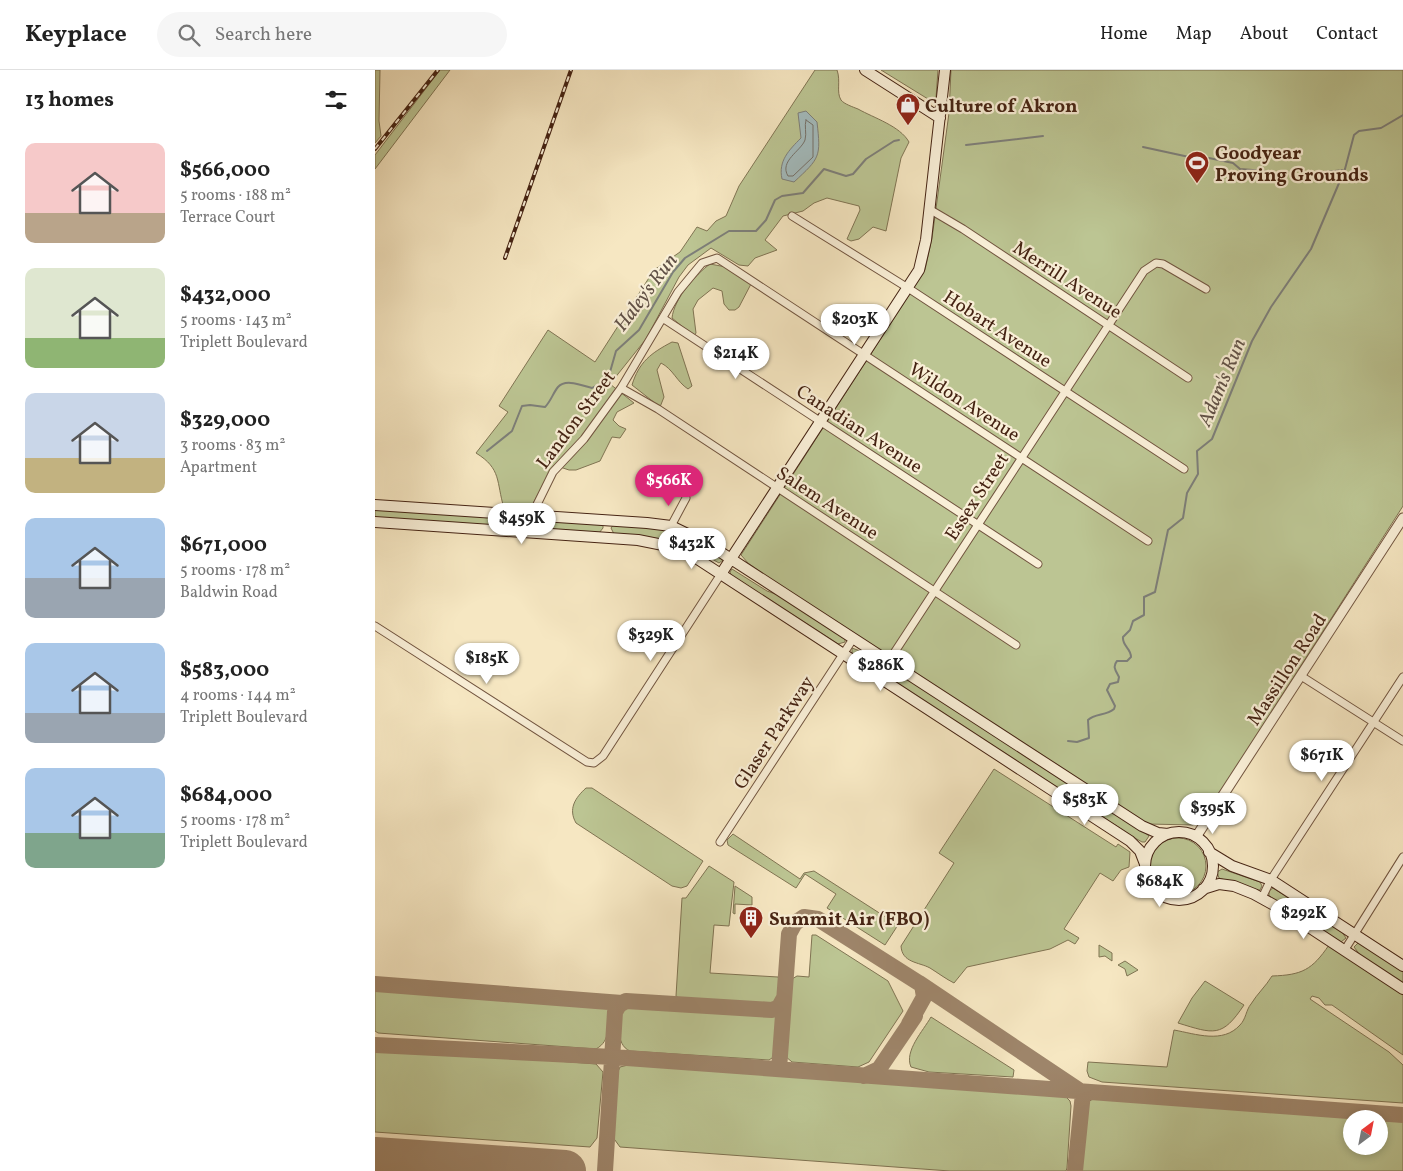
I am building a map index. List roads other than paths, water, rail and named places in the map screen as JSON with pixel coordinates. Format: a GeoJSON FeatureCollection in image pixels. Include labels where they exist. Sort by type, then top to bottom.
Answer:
{"type":"FeatureCollection","features":[{"type":"Feature","properties":{"kind":"main road"},"geometry":{"type":"LineString","coordinates":[[865,70],[940,118]]}},
{"type":"Feature","properties":{"kind":"main road"},"geometry":{"type":"LineString","coordinates":[[721,574],[908,288],[922,261],[945,70]]}},
{"type":"Feature","properties":{"kind":"main road"},"geometry":{"type":"LineString","coordinates":[[375,505],[671,526],[700,539],[1142,826],[1158,833],[1182,832],[1196,837],[1209,852],[1233,866],[1271,880],[1403,966]]}},
{"type":"Feature","properties":{"kind":"main road"},"geometry":{"type":"LineString","coordinates":[[375,522],[639,540],[663,545],[696,558],[1131,841],[1140,851],[1150,884],[1165,896],[1184,899],[1203,889],[1219,884],[1234,886],[1262,898],[1283,910],[1344,952],[1403,989]]}},
{"type":"Feature","properties":{"kind":"main road"},"geometry":{"type":"LineString","coordinates":[[1145,864],[1152,845],[1168,834]]}},
{"type":"Feature","properties":{"kind":"main road"},"geometry":{"type":"LineString","coordinates":[[1203,889],[1211,874],[1212,863],[1209,852]]}},
{"type":"Feature","properties":{"kind":"street","name":"Merrill Avenue"},"geometry":{"type":"LineString","coordinates":[[929,209],[1109,324],[1188,378]]}},
{"type":"Feature","properties":{"kind":"street","name":"Hobart Avenue"},"geometry":{"type":"LineString","coordinates":[[792,216],[908,288],[1184,469]]}},
{"type":"Feature","properties":{"kind":"street","name":"Landon Street"},"geometry":{"type":"LineString","coordinates":[[523,533],[553,472],[584,439],[621,388],[687,281],[702,263],[713,259]]}},
{"type":"Feature","properties":{"kind":"street","name":"Wildon Avenue"},"geometry":{"type":"LineString","coordinates":[[713,259],[724,262],[1148,541]]}},
{"type":"Feature","properties":{"kind":"street","name":"Essex Street"},"geometry":{"type":"LineString","coordinates":[[879,676],[1138,278],[1148,267],[1156,263],[1163,264],[1206,289]]}},
{"type":"Feature","properties":{"kind":"street","name":"Canadian Avenue"},"geometry":{"type":"LineString","coordinates":[[664,319],[1039,564]]}},
{"type":"Feature","properties":{"kind":"street","name":"Salem Avenue"},"geometry":{"type":"LineString","coordinates":[[621,388],[658,409],[1016,645]]}},
{"type":"Feature","properties":{"kind":"street"},"geometry":{"type":"LineString","coordinates":[[671,526],[687,498]]}},
{"type":"Feature","properties":{"kind":"street","name":"Massillon Road"},"geometry":{"type":"LineString","coordinates":[[1196,837],[1403,518]]}},
{"type":"Feature","properties":{"kind":"street"},"geometry":{"type":"LineString","coordinates":[[375,626],[587,762],[596,762],[603,756],[721,574]]}},
{"type":"Feature","properties":{"kind":"street","name":"Glaser Parkway"},"geometry":{"type":"LineString","coordinates":[[720,842],[853,639]]}},
{"type":"Feature","properties":{"kind":"street"},"geometry":{"type":"LineString","coordinates":[[1301,676],[1403,741]]}},
{"type":"Feature","properties":{"kind":"street"},"geometry":{"type":"LineString","coordinates":[[1262,898],[1271,880],[1403,677]]}},
{"type":"Feature","properties":{"kind":"street"},"geometry":{"type":"LineString","coordinates":[[1344,952],[1403,858]]}},
{"type":"Feature","properties":{"kind":"water"},"geometry":{"type":"Polygon","coordinates":[[[806,111],[817,122],[819,143],[817,156],[814,162],[794,182],[782,179],[781,173],[785,156],[801,138],[798,113],[806,111]]]}},
{"type":"Feature","properties":{"kind":"waterway","name":"Adam's Run"},"geometry":{"type":"LineString","coordinates":[[1068,741],[1077,742],[1089,738],[1088,720],[1114,709],[1115,706],[1107,690],[1110,684],[1118,682],[1119,677],[1115,665],[1117,661],[1127,661],[1131,657],[1123,637],[1130,630],[1133,621],[1144,615],[1144,597],[1155,592],[1168,530],[1183,518],[1187,493],[1198,474],[1197,451],[1212,439],[1252,341],[1271,307],[1311,249],[1345,169],[1354,135],[1359,131],[1381,128],[1403,115]]}},
{"type":"Feature","properties":{"kind":"waterway","name":"Haley's Run"},"geometry":{"type":"LineString","coordinates":[[966,145],[1043,136]]}},
{"type":"Feature","properties":{"kind":"waterway","name":"Haley's Run"},"geometry":{"type":"LineString","coordinates":[[487,451],[512,431],[522,406],[545,407],[561,384],[575,383],[592,388],[608,379],[616,351],[639,330],[673,272],[685,258],[729,231],[756,231],[766,220],[775,200],[782,196],[803,193],[824,169],[846,176],[853,174],[866,159],[894,141],[899,140]]}},
{"type":"Feature","properties":{"kind":"waterway","name":"Haley's Run"},"geometry":{"type":"LineString","coordinates":[[1143,147],[1203,160],[1209,158],[1233,163],[1240,169],[1265,171]]}},
{"type":"Feature","properties":{"kind":"waterway","name":"Haley's Run"},"geometry":{"type":"LineString","coordinates":[[1309,179],[1316,173],[1344,170]]}},
{"type":"Feature","properties":{"kind":"railway"},"geometry":{"type":"LineString","coordinates":[[375,149],[438,70]]}},
{"type":"Feature","properties":{"kind":"railway"},"geometry":{"type":"LineString","coordinates":[[505,258],[571,70]]}},
{"type":"Feature","properties":{"kind":"place","name":"Culture of Akron"},"geometry":{"type":"Point","coordinates":[908,126]}},
{"type":"Feature","properties":{"kind":"place","name":"Goodyear Proving Grounds"},"geometry":{"type":"Point","coordinates":[1197,184]}},
{"type":"Feature","properties":{"kind":"place","name":"Summit Air (FBO)"},"geometry":{"type":"Point","coordinates":[751,939]}}]}
